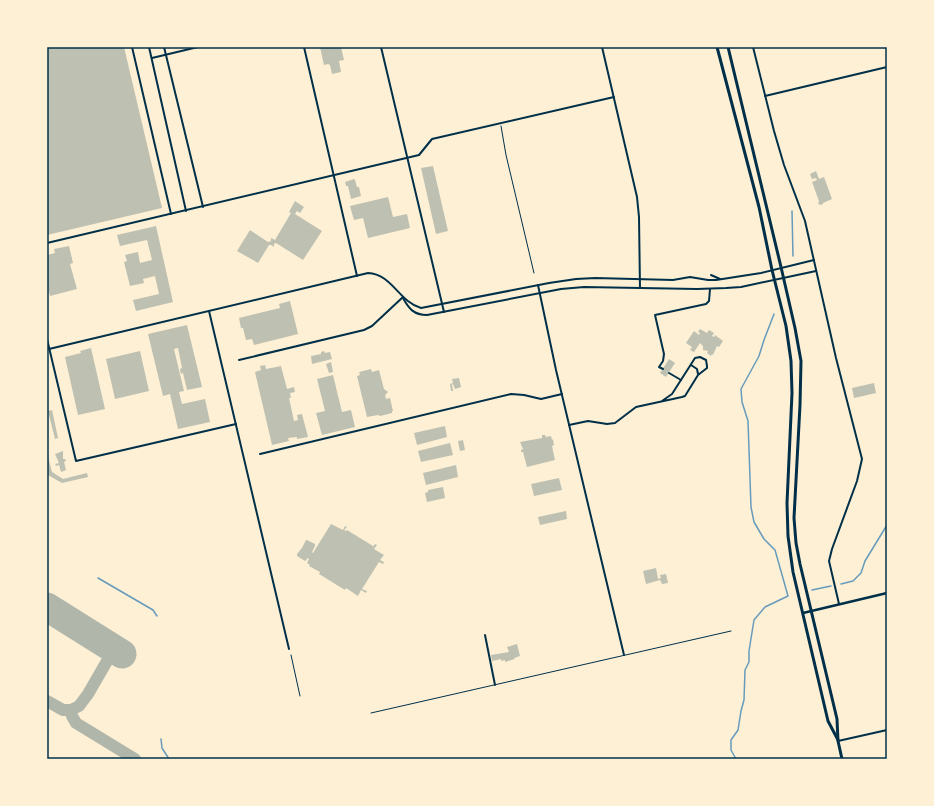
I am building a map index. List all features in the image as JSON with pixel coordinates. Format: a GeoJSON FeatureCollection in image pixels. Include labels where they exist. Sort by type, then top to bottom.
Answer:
{"type":"FeatureCollection","features":[{"type":"Feature","properties":{"kind":"main road"},"geometry":{"type":"LineString","coordinates":[[717,47],[759,207],[772,270],[786,326],[791,361],[792,393],[786,521],[793,572],[828,721],[838,741]]}},
{"type":"Feature","properties":{"kind":"main road"},"geometry":{"type":"LineString","coordinates":[[728,47],[784,278],[801,361],[794,518],[796,542],[837,720],[838,741],[842,759]]}},
{"type":"Feature","properties":{"kind":"street"},"geometry":{"type":"LineString","coordinates":[[132,47],[171,214]]}},
{"type":"Feature","properties":{"kind":"street"},"geometry":{"type":"LineString","coordinates":[[149,47],[186,211]]}},
{"type":"Feature","properties":{"kind":"street"},"geometry":{"type":"LineString","coordinates":[[164,47],[203,206]]}},
{"type":"Feature","properties":{"kind":"street"},"geometry":{"type":"LineString","coordinates":[[152,58],[198,47]]}},
{"type":"Feature","properties":{"kind":"street"},"geometry":{"type":"LineString","coordinates":[[304,47],[357,276]]}},
{"type":"Feature","properties":{"kind":"street"},"geometry":{"type":"LineString","coordinates":[[381,47],[444,312]]}},
{"type":"Feature","properties":{"kind":"street"},"geometry":{"type":"LineString","coordinates":[[602,47],[637,197],[639,218],[640,288]]}},
{"type":"Feature","properties":{"kind":"street"},"geometry":{"type":"LineString","coordinates":[[753,47],[784,165],[805,221],[836,358],[862,459],[857,481],[829,561],[839,604]]}},
{"type":"Feature","properties":{"kind":"street"},"geometry":{"type":"LineString","coordinates":[[765,96],[887,67]]}},
{"type":"Feature","properties":{"kind":"street"},"geometry":{"type":"LineString","coordinates":[[47,243],[419,155],[432,139],[614,97]]}},
{"type":"Feature","properties":{"kind":"street"},"geometry":{"type":"LineString","coordinates":[[49,348],[368,273],[374,273],[386,279],[403,297],[414,306],[421,308],[576,279],[673,280],[690,277],[708,280],[727,279],[814,260]]}},
{"type":"Feature","properties":{"kind":"street"},"geometry":{"type":"LineString","coordinates":[[403,297],[408,307],[413,312],[420,315],[427,315],[540,293],[584,287],[710,289],[741,287],[816,271]]}},
{"type":"Feature","properties":{"kind":"street"},"geometry":{"type":"LineString","coordinates":[[711,275],[720,279],[727,279]]}},
{"type":"Feature","properties":{"kind":"street"},"geometry":{"type":"LineString","coordinates":[[538,285],[569,425],[624,656]]}},
{"type":"Feature","properties":{"kind":"street"},"geometry":{"type":"LineString","coordinates":[[662,369],[659,367],[664,358],[655,315],[706,304],[709,301],[710,289]]}},
{"type":"Feature","properties":{"kind":"street"},"geometry":{"type":"LineString","coordinates":[[239,360],[364,330],[372,326],[403,297]]}},
{"type":"Feature","properties":{"kind":"street"},"geometry":{"type":"LineString","coordinates":[[209,311],[290,649]]}},
{"type":"Feature","properties":{"kind":"street"},"geometry":{"type":"LineString","coordinates":[[47,339],[76,461],[236,424]]}},
{"type":"Feature","properties":{"kind":"street"},"geometry":{"type":"LineString","coordinates":[[569,425],[588,421],[607,424],[615,423],[636,407],[684,396],[698,375],[708,366],[706,360],[698,356],[695,358],[672,394],[662,401]]}},
{"type":"Feature","properties":{"kind":"street"},"geometry":{"type":"LineString","coordinates":[[690,365],[697,369],[699,373],[698,375]]}},
{"type":"Feature","properties":{"kind":"street"},"geometry":{"type":"LineString","coordinates":[[669,373],[681,380]]}},
{"type":"Feature","properties":{"kind":"street"},"geometry":{"type":"LineString","coordinates":[[260,454],[511,394],[541,399],[562,394]]}},
{"type":"Feature","properties":{"kind":"street"},"geometry":{"type":"LineString","coordinates":[[803,612],[887,593]]}},
{"type":"Feature","properties":{"kind":"street"},"geometry":{"type":"LineString","coordinates":[[485,635],[496,685]]}},
{"type":"Feature","properties":{"kind":"street"},"geometry":{"type":"LineString","coordinates":[[838,741],[887,730]]}},
{"type":"Feature","properties":{"kind":"lane"},"geometry":{"type":"LineString","coordinates":[[371,713],[731,631]]}},
{"type":"Feature","properties":{"kind":"lane"},"geometry":{"type":"LineString","coordinates":[[291,655],[300,696]]}},
{"type":"Feature","properties":{"kind":"path"},"geometry":{"type":"LineString","coordinates":[[501,123],[506,155],[534,273]]}},
{"type":"Feature","properties":{"kind":"building"},"geometry":{"type":"Polygon","coordinates":[[[47,47],[124,47],[162,208],[47,235],[47,47]]]}},
{"type":"Feature","properties":{"kind":"building"},"geometry":{"type":"Polygon","coordinates":[[[320,47],[341,47],[344,60],[339,61],[341,72],[332,74],[330,65],[324,65],[320,47]]]}},
{"type":"Feature","properties":{"kind":"building"},"geometry":{"type":"Polygon","coordinates":[[[433,166],[448,231],[436,234],[421,168],[433,166]]]}},
{"type":"Feature","properties":{"kind":"building"},"geometry":{"type":"Polygon","coordinates":[[[816,171],[819,179],[824,177],[832,199],[823,203],[822,205],[818,204],[819,201],[812,182],[817,180],[816,178],[812,179],[810,174],[816,171]]]}},
{"type":"Feature","properties":{"kind":"building"},"geometry":{"type":"Polygon","coordinates":[[[354,179],[357,187],[359,187],[361,196],[351,199],[348,186],[346,186],[345,182],[354,179]]]}},
{"type":"Feature","properties":{"kind":"building"},"geometry":{"type":"Polygon","coordinates":[[[388,197],[393,217],[407,214],[410,228],[368,238],[363,218],[354,220],[350,206],[388,197]]]}},
{"type":"Feature","properties":{"kind":"building"},"geometry":{"type":"Polygon","coordinates":[[[295,201],[304,207],[300,213],[297,211],[295,214],[322,231],[303,260],[276,243],[274,244],[274,247],[269,245],[258,263],[237,251],[250,230],[268,242],[271,241],[271,238],[275,240],[291,213],[289,212],[295,201]]]}},
{"type":"Feature","properties":{"kind":"building"},"geometry":{"type":"Polygon","coordinates":[[[156,226],[173,302],[136,311],[133,300],[159,294],[155,276],[143,279],[144,283],[130,286],[124,262],[127,261],[125,255],[138,252],[140,263],[152,260],[147,240],[120,246],[117,235],[156,226]]]}},
{"type":"Feature","properties":{"kind":"building"},"geometry":{"type":"Polygon","coordinates":[[[69,246],[73,263],[70,264],[77,289],[50,296],[47,285],[47,255],[55,253],[54,249],[69,246]]]}},
{"type":"Feature","properties":{"kind":"building"},"geometry":{"type":"Polygon","coordinates":[[[290,301],[298,334],[254,345],[252,339],[246,340],[239,318],[280,308],[279,304],[290,301]]]}},
{"type":"Feature","properties":{"kind":"building"},"geometry":{"type":"Polygon","coordinates":[[[187,325],[202,387],[187,390],[183,373],[181,374],[180,369],[182,368],[178,348],[174,349],[184,391],[179,392],[182,404],[205,399],[210,422],[178,429],[170,394],[163,396],[148,334],[187,325]]]}},
{"type":"Feature","properties":{"kind":"building"},"geometry":{"type":"Polygon","coordinates":[[[700,329],[707,333],[709,330],[714,333],[712,336],[714,337],[715,335],[723,341],[719,347],[717,346],[713,355],[712,354],[711,356],[707,353],[708,351],[703,350],[703,346],[700,343],[694,352],[690,350],[692,347],[686,343],[694,331],[699,335],[700,333],[698,332],[700,329]]]}},
{"type":"Feature","properties":{"kind":"building"},"geometry":{"type":"Polygon","coordinates":[[[91,348],[105,409],[78,415],[65,357],[81,353],[80,351],[91,348]]]}},
{"type":"Feature","properties":{"kind":"building"},"geometry":{"type":"Polygon","coordinates":[[[140,351],[149,391],[115,399],[106,359],[140,351]]]}},
{"type":"Feature","properties":{"kind":"building"},"geometry":{"type":"Polygon","coordinates":[[[324,351],[325,353],[330,352],[332,359],[312,364],[311,356],[321,354],[321,352],[324,351]]]}},
{"type":"Feature","properties":{"kind":"building"},"geometry":{"type":"Polygon","coordinates":[[[669,359],[675,363],[666,377],[660,373],[669,359]]]}},
{"type":"Feature","properties":{"kind":"building"},"geometry":{"type":"Polygon","coordinates":[[[331,362],[333,372],[329,373],[326,364],[331,362]]]}},
{"type":"Feature","properties":{"kind":"building"},"geometry":{"type":"Polygon","coordinates":[[[265,365],[266,369],[281,366],[287,389],[294,387],[295,392],[290,393],[291,398],[289,398],[294,421],[298,420],[297,415],[302,414],[308,437],[297,439],[297,437],[288,438],[289,441],[272,445],[255,372],[261,370],[260,366],[265,365]]]}},
{"type":"Feature","properties":{"kind":"building"},"geometry":{"type":"Polygon","coordinates":[[[371,369],[372,372],[379,370],[384,389],[388,392],[385,395],[386,399],[390,398],[393,411],[392,413],[367,417],[357,376],[360,375],[359,372],[371,369]]]}},
{"type":"Feature","properties":{"kind":"building"},"geometry":{"type":"Polygon","coordinates":[[[333,375],[342,412],[351,410],[355,427],[322,435],[316,413],[325,411],[317,379],[333,375]]]}},
{"type":"Feature","properties":{"kind":"building"},"geometry":{"type":"Polygon","coordinates":[[[459,378],[461,387],[455,389],[452,384],[453,391],[451,391],[450,384],[453,383],[452,379],[459,378]]]}},
{"type":"Feature","properties":{"kind":"building"},"geometry":{"type":"Polygon","coordinates":[[[874,383],[876,393],[854,398],[852,388],[874,383]]]}},
{"type":"Feature","properties":{"kind":"building"},"geometry":{"type":"Polygon","coordinates":[[[52,410],[58,438],[55,439],[48,411],[52,410]]]}},
{"type":"Feature","properties":{"kind":"building"},"geometry":{"type":"Polygon","coordinates":[[[445,426],[447,437],[417,445],[414,433],[445,426]]]}},
{"type":"Feature","properties":{"kind":"building"},"geometry":{"type":"Polygon","coordinates":[[[542,435],[545,435],[546,437],[551,436],[552,440],[553,439],[554,445],[552,446],[555,460],[527,467],[523,452],[521,452],[523,449],[520,442],[542,438],[542,435]]]}},
{"type":"Feature","properties":{"kind":"building"},"geometry":{"type":"Polygon","coordinates":[[[463,440],[465,450],[460,451],[458,441],[463,440]]]}},
{"type":"Feature","properties":{"kind":"building"},"geometry":{"type":"Polygon","coordinates":[[[450,443],[453,455],[421,462],[418,451],[450,443]]]}},
{"type":"Feature","properties":{"kind":"building"},"geometry":{"type":"Polygon","coordinates":[[[63,451],[63,459],[66,461],[64,462],[66,470],[61,472],[59,465],[56,466],[55,464],[59,463],[55,454],[63,451]]]}},
{"type":"Feature","properties":{"kind":"building"},"geometry":{"type":"Polygon","coordinates":[[[47,453],[52,472],[63,479],[87,473],[88,477],[62,483],[48,475],[47,453]]]}},
{"type":"Feature","properties":{"kind":"building"},"geometry":{"type":"Polygon","coordinates":[[[456,465],[458,477],[426,485],[423,473],[456,465]]]}},
{"type":"Feature","properties":{"kind":"building"},"geometry":{"type":"Polygon","coordinates":[[[559,478],[562,490],[534,496],[531,484],[559,478]]]}},
{"type":"Feature","properties":{"kind":"building"},"geometry":{"type":"Polygon","coordinates":[[[443,487],[445,498],[427,502],[425,493],[428,492],[428,490],[443,487]]]}},
{"type":"Feature","properties":{"kind":"building"},"geometry":{"type":"Polygon","coordinates":[[[566,511],[567,519],[540,525],[538,517],[566,511]]]}},
{"type":"Feature","properties":{"kind":"building"},"geometry":{"type":"Polygon","coordinates":[[[331,524],[343,530],[345,526],[347,527],[344,530],[347,530],[373,546],[372,548],[375,544],[377,545],[374,549],[384,555],[380,560],[384,562],[383,564],[379,562],[362,589],[367,591],[366,593],[361,590],[358,596],[346,588],[345,590],[309,566],[310,565],[307,563],[308,558],[305,561],[297,556],[306,540],[315,544],[313,553],[331,524]]]}},
{"type":"Feature","properties":{"kind":"building"},"geometry":{"type":"Polygon","coordinates":[[[656,568],[658,579],[661,578],[660,575],[666,574],[668,583],[662,584],[660,580],[646,584],[643,571],[656,568]]]}},
{"type":"Feature","properties":{"kind":"building"},"geometry":{"type":"Polygon","coordinates":[[[517,644],[520,656],[505,662],[505,660],[501,661],[501,659],[492,661],[491,655],[509,652],[507,647],[517,644]]]}},
{"type":"Feature","properties":{"kind":"waterway"},"geometry":{"type":"LineString","coordinates":[[792,211],[793,256]]}},
{"type":"Feature","properties":{"kind":"waterway"},"geometry":{"type":"LineString","coordinates":[[736,759],[731,750],[731,740],[738,730],[744,700],[745,670],[749,662],[749,651],[754,620],[765,607],[788,596],[775,550],[764,539],[754,522],[751,507],[748,421],[742,402],[741,389],[759,356],[774,314]]}},
{"type":"Feature","properties":{"kind":"waterway"},"geometry":{"type":"LineString","coordinates":[[841,584],[853,581],[861,573],[865,561],[887,525]]}},
{"type":"Feature","properties":{"kind":"waterway"},"geometry":{"type":"LineString","coordinates":[[98,578],[153,610],[157,616]]}},
{"type":"Feature","properties":{"kind":"waterway"},"geometry":{"type":"LineString","coordinates":[[812,590],[831,586]]}},
{"type":"Feature","properties":{"kind":"waterway"},"geometry":{"type":"LineString","coordinates":[[161,739],[162,748],[169,759]]}},
{"type":"Feature","properties":{"kind":"taxiway"},"geometry":{"type":"LineString","coordinates":[[47,701],[63,710],[71,710],[79,706],[88,694],[114,649]]}},
{"type":"Feature","properties":{"kind":"taxiway"},"geometry":{"type":"LineString","coordinates":[[71,710],[72,716],[76,723],[135,759]]}},
{"type":"Feature","properties":{"kind":"runway"},"geometry":{"type":"LineString","coordinates":[[47,607],[122,654]]}}]}
